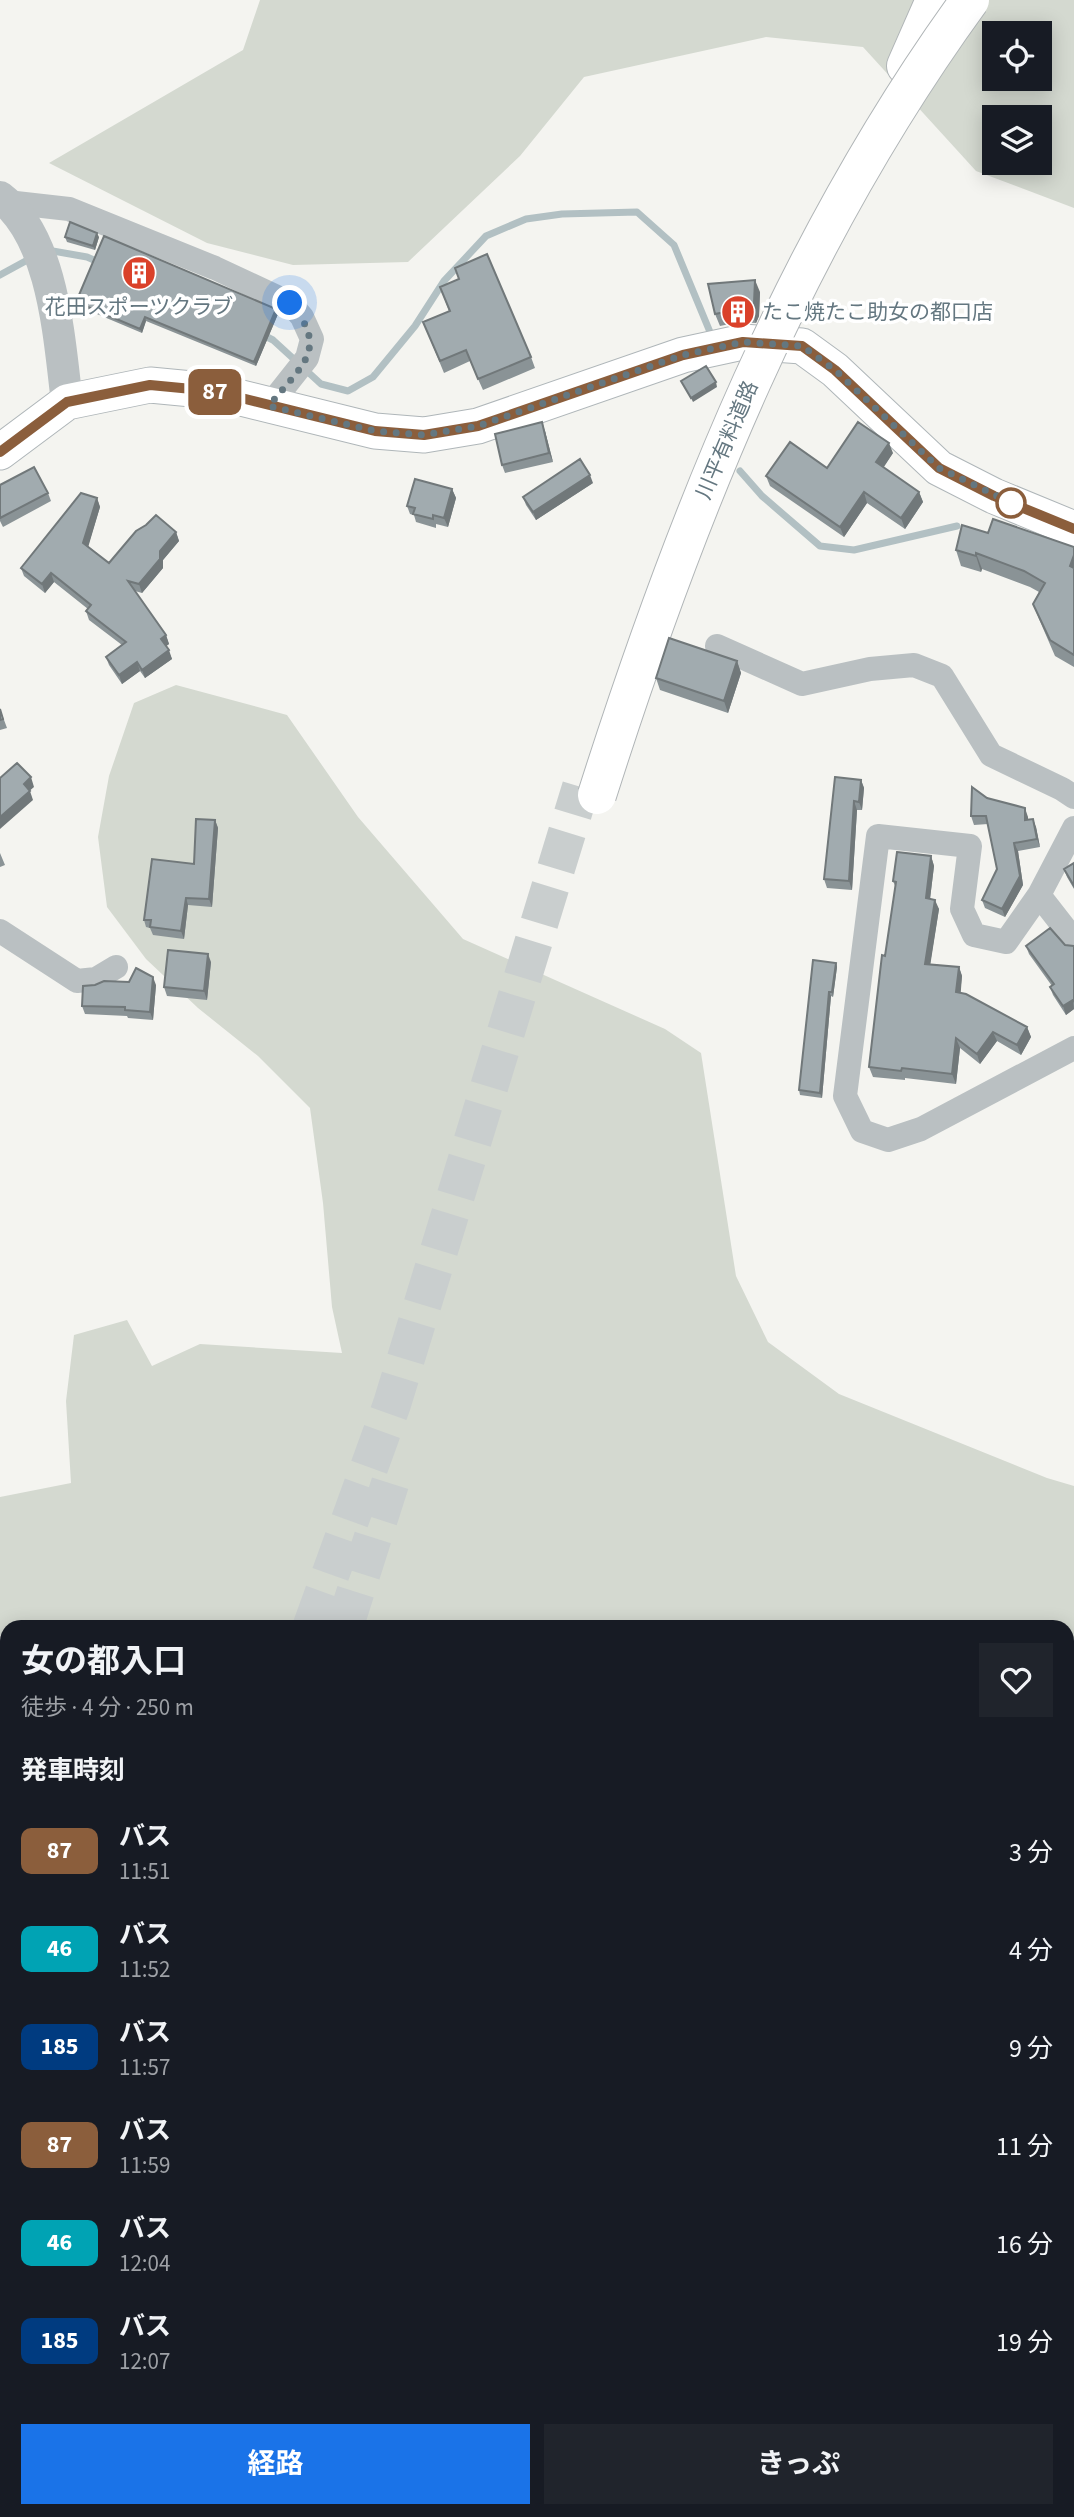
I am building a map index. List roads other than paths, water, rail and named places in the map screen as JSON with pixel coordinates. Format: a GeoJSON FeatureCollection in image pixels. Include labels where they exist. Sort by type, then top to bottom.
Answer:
{"type":"FeatureCollection","features":[{"type":"Feature","properties":{"kind":"highway"},"geometry":{"type":"LineString","coordinates":[[908,76],[935,0]]}},
{"type":"Feature","properties":{"kind":"highway","name":"川平有料道路"},"geometry":{"type":"LineString","coordinates":[[589,791],[729,430],[771,337],[881,132],[908,76],[952,0]]}},
{"type":"Feature","properties":{"kind":"highway","name":"川平有料道路"},"geometry":{"type":"LineString","coordinates":[[908,76],[970,0]]}},
{"type":"Feature","properties":{"kind":"highway"},"geometry":{"type":"LineString","coordinates":[[908,76],[986,0]]}},
{"type":"Feature","properties":{"kind":"main road"},"geometry":{"type":"LineString","coordinates":[[2,448],[67,402],[150,385],[213,391],[375,431],[424,435],[478,426],[683,355],[743,342],[802,346],[835,370],[939,468],[994,496],[1074,529]]}},
{"type":"Feature","properties":{"kind":"street"},"geometry":{"type":"LineString","coordinates":[[3,200],[32,239],[44,269],[58,327],[67,402]]}},
{"type":"Feature","properties":{"kind":"street"},"geometry":{"type":"LineString","coordinates":[[3,200],[69,209],[215,268],[290,303],[302,317],[312,339],[307,358],[269,406]]}},
{"type":"Feature","properties":{"kind":"street"},"geometry":{"type":"LineString","coordinates":[[717,646],[802,684],[870,669],[914,665],[942,677],[991,755],[1074,797]]}},
{"type":"Feature","properties":{"kind":"street"},"geometry":{"type":"LineString","coordinates":[[1074,828],[1039,895],[1006,942],[974,935],[962,909],[970,846],[878,836],[845,1096],[862,1131],[888,1140],[921,1129],[1074,1048]]}},
{"type":"Feature","properties":{"kind":"street"},"geometry":{"type":"LineString","coordinates":[[1039,895],[1074,940]]}},
{"type":"Feature","properties":{"kind":"street"},"geometry":{"type":"LineString","coordinates":[[0,931],[77,981],[96,979],[116,967]]}},
{"type":"Feature","properties":{"kind":"waterway"},"geometry":{"type":"LineString","coordinates":[[261,334],[273,340],[321,384],[348,391],[373,377],[415,326],[444,281],[486,236],[526,219],[562,214],[637,212],[674,245],[710,332]]}},
{"type":"Feature","properties":{"kind":"waterway"},"geometry":{"type":"LineString","coordinates":[[47,250],[87,257],[103,264]]}},
{"type":"Feature","properties":{"kind":"waterway"},"geometry":{"type":"LineString","coordinates":[[0,275],[33,257]]}},
{"type":"Feature","properties":{"kind":"waterway"},"geometry":{"type":"LineString","coordinates":[[740,471],[762,496],[820,546],[854,550],[957,526]]}},
{"type":"Feature","properties":{"kind":"tunnel"},"geometry":{"type":"LineString","coordinates":[[314,1620],[392,1404],[581,787]]}},
{"type":"Feature","properties":{"kind":"tunnel"},"geometry":{"type":"LineString","coordinates":[[347,1620],[394,1471]]}},
{"type":"Feature","properties":{"kind":"place","name":"花田スポーツクラブ"},"geometry":{"type":"Point","coordinates":[139,273]}},
{"type":"Feature","properties":{"kind":"place","name":"たこ焼たこ助女の都口店"},"geometry":{"type":"Point","coordinates":[738,312]}}]}
